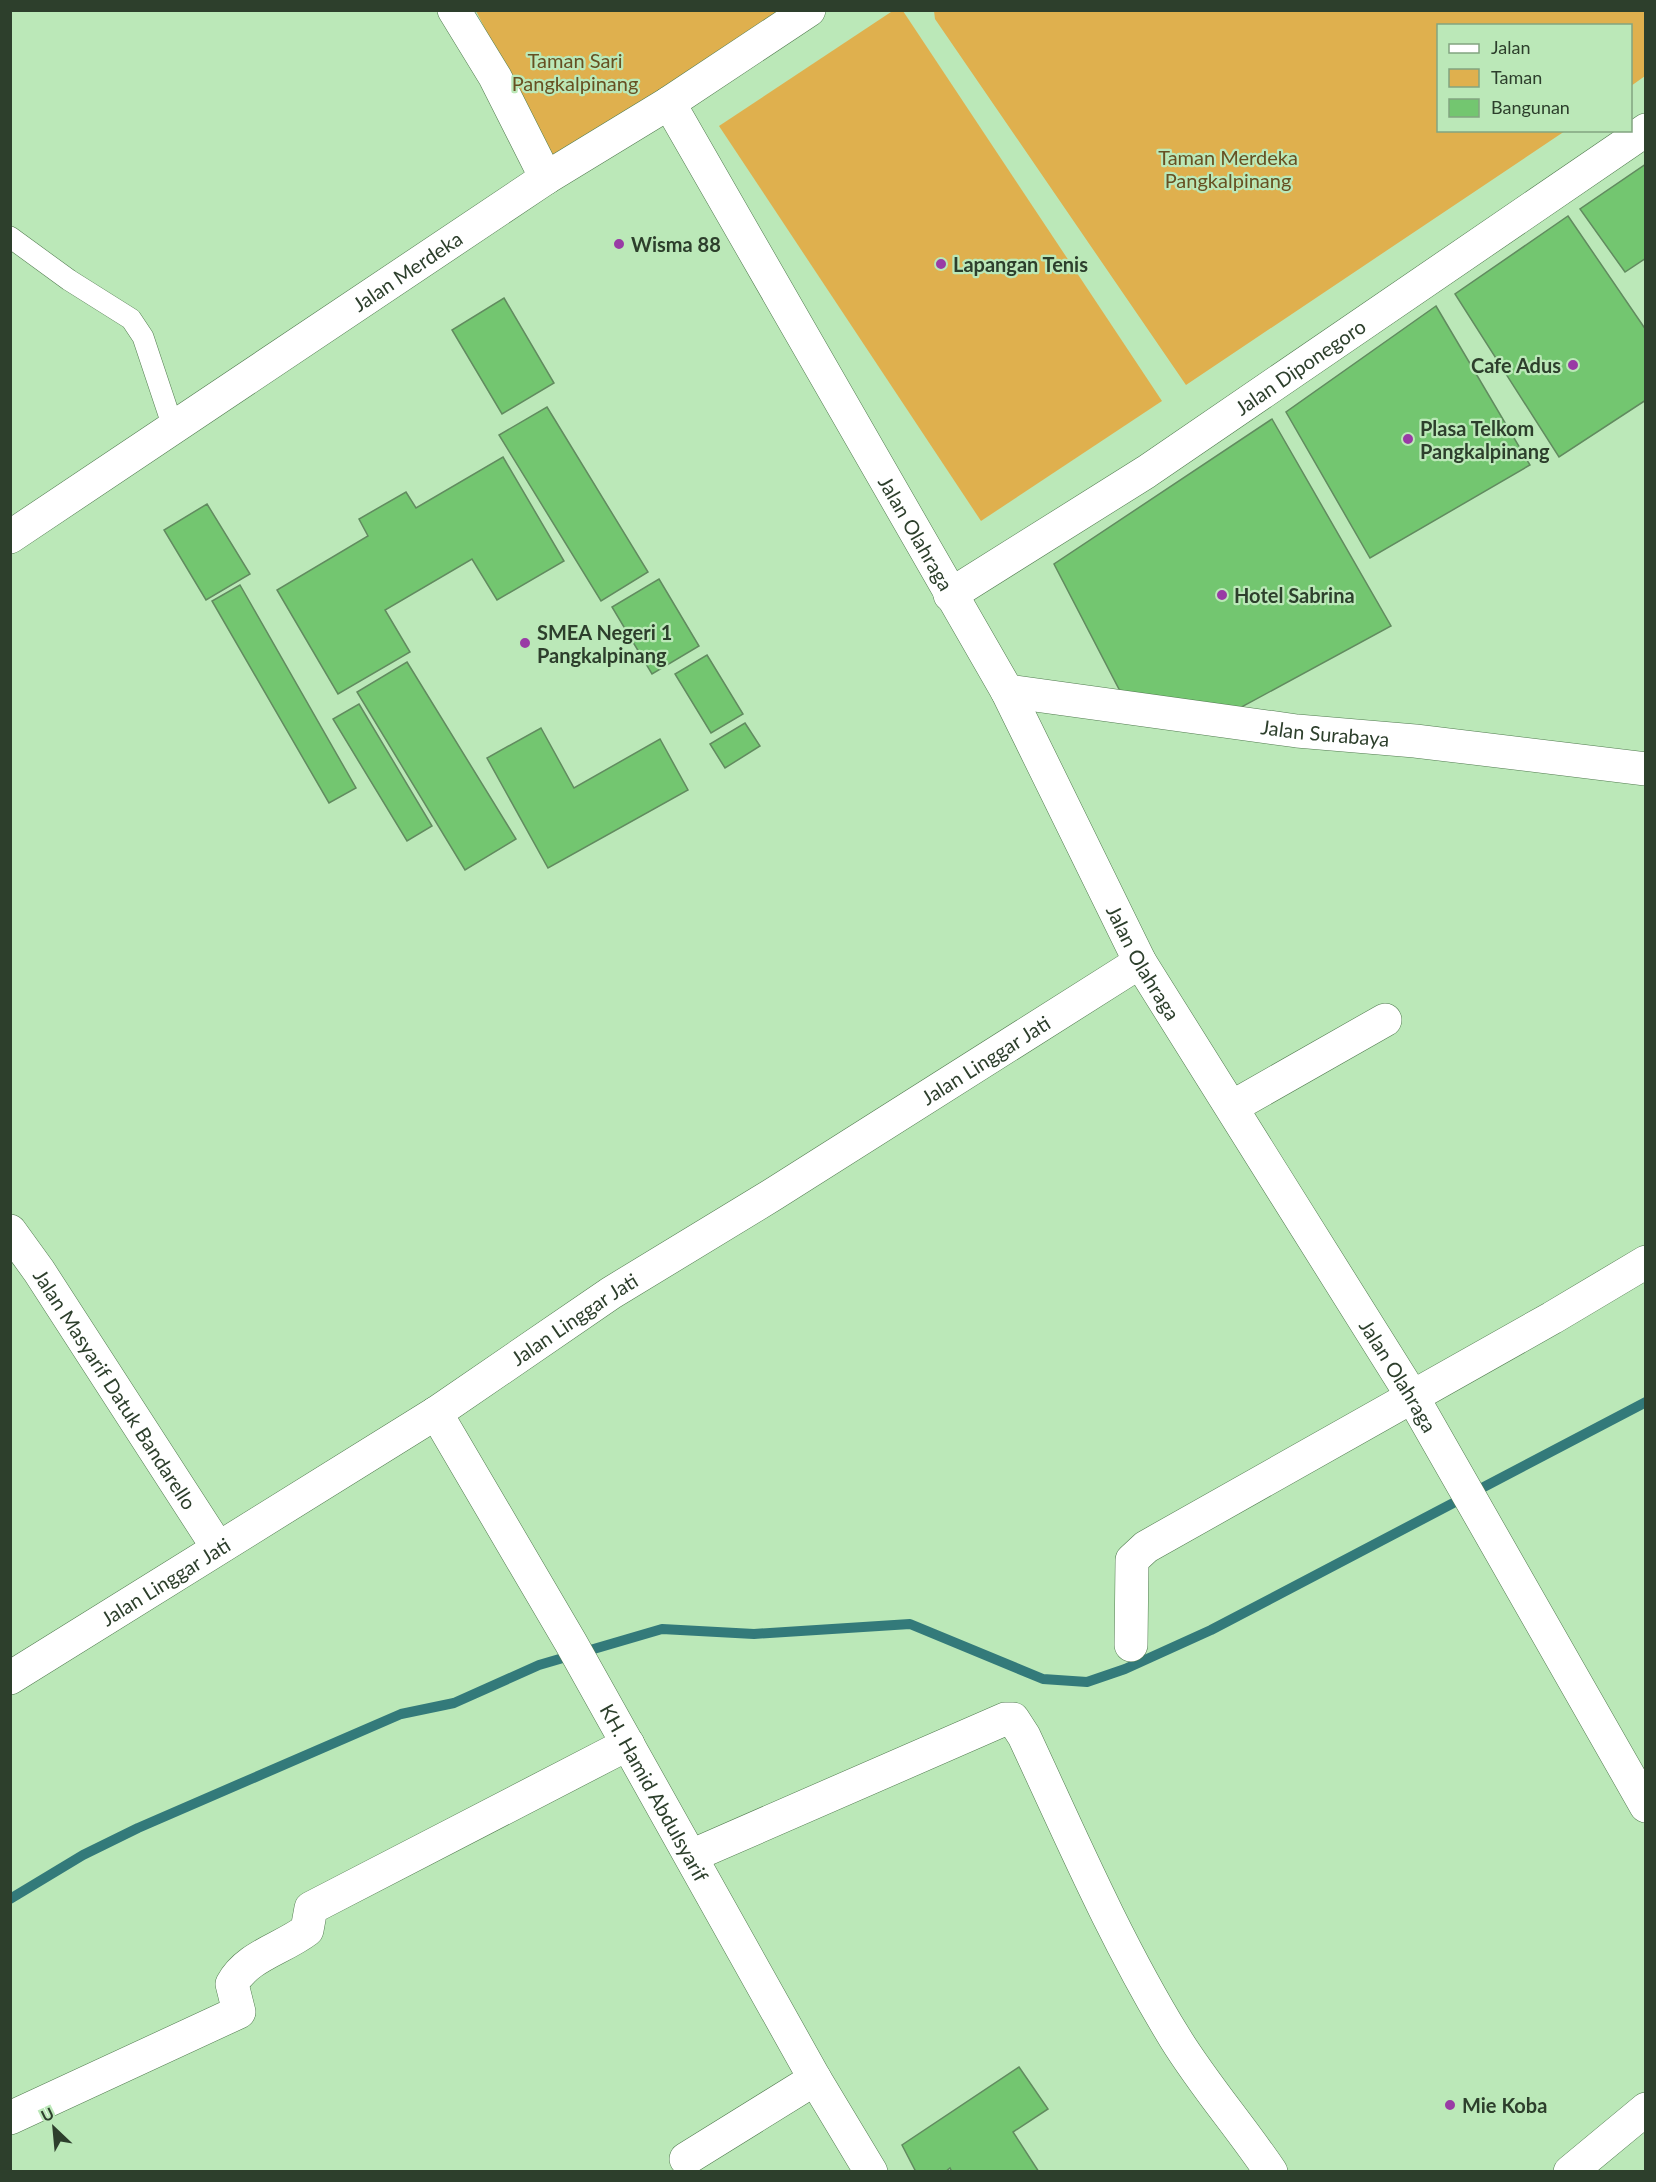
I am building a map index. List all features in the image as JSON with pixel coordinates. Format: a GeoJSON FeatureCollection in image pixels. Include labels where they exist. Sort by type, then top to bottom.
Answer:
{"type":"FeatureCollection","features":[{"type":"Feature","properties":{"kind":"street"},"geometry":{"type":"LineString","coordinates":[[454,10],[495,77],[546,178]]}},
{"type":"Feature","properties":{"kind":"street","name":"Jalan Merdeka"},"geometry":{"type":"LineString","coordinates":[[10,537],[546,178],[669,103],[809,10]]}},
{"type":"Feature","properties":{"kind":"street","name":"Jalan Olahraga"},"geometry":{"type":"LineString","coordinates":[[669,103],[950,596],[1007,691],[1140,962],[1412,1395],[1646,1806]]}},
{"type":"Feature","properties":{"kind":"street","name":"Jalan Diponegoro"},"geometry":{"type":"LineString","coordinates":[[950,596],[1146,472],[1646,130]]}},
{"type":"Feature","properties":{"kind":"street","name":"Jalan Surabaya"},"geometry":{"type":"LineString","coordinates":[[1007,691],[1297,731],[1415,741],[1646,769]]}},
{"type":"Feature","properties":{"kind":"street","name":"Jalan Linggar Jati"},"geometry":{"type":"LineString","coordinates":[[10,1678],[436,1413],[611,1293],[782,1189],[892,1116],[1140,962]]}},
{"type":"Feature","properties":{"kind":"street"},"geometry":{"type":"LineString","coordinates":[[1232,1107],[1385,1020]]}},
{"type":"Feature","properties":{"kind":"street","name":"Jalan Masyarif Datuk Bandarello"},"geometry":{"type":"LineString","coordinates":[[10,1232],[39,1271],[218,1548]]}},
{"type":"Feature","properties":{"kind":"street"},"geometry":{"type":"LineString","coordinates":[[1131,1645],[1132,1560],[1138,1552],[1412,1395],[1552,1318],[1646,1262]]}},
{"type":"Feature","properties":{"kind":"street","name":"KH. Hamid Abdulsyarif"},"geometry":{"type":"LineString","coordinates":[[436,1413],[571,1643],[815,2079],[871,2172]]}},
{"type":"Feature","properties":{"kind":"street"},"geometry":{"type":"LineString","coordinates":[[691,1856],[1005,1719],[1013,1719],[1024,1736],[1102,1903],[1156,2006],[1203,2082],[1271,2172]]}},
{"type":"Feature","properties":{"kind":"street"},"geometry":{"type":"LineString","coordinates":[[10,2118],[239,2012],[231,1984],[238,1973],[250,1963],[307,1930],[310,1908],[628,1744]]}},
{"type":"Feature","properties":{"kind":"street"},"geometry":{"type":"LineString","coordinates":[[686,2159],[815,2079]]}},
{"type":"Feature","properties":{"kind":"street"},"geometry":{"type":"LineString","coordinates":[[1570,2172],[1646,2109]]}},
{"type":"Feature","properties":{"kind":"lane"},"geometry":{"type":"LineString","coordinates":[[10,237],[69,280],[130,319],[143,337],[173,427]]}},
{"type":"Feature","properties":{"kind":"green space","name":"Lapangan Tenis"},"geometry":{"type":"Polygon","coordinates":[[[894,10],[903,11],[1162,401],[981,521],[719,126],[894,10]]]}},
{"type":"Feature","properties":{"kind":"green space","name":"Taman Sari Pangkalpinang"},"geometry":{"type":"Polygon","coordinates":[[[476,11],[783,11],[551,160],[476,11]]]}},
{"type":"Feature","properties":{"kind":"green space","name":"Taman Merdeka Pangkalpinang"},"geometry":{"type":"Polygon","coordinates":[[[934,11],[1645,11],[1645,76],[1632,85],[1632,24],[1437,24],[1437,132],[1564,132],[1186,385],[935,19],[934,11]]]}},
{"type":"Feature","properties":{"kind":"building"},"geometry":{"type":"Polygon","coordinates":[[[1646,164],[1646,258],[1625,272],[1580,209],[1646,164]]]}},
{"type":"Feature","properties":{"kind":"building","name":"Cafe Adus"},"geometry":{"type":"Polygon","coordinates":[[[1568,216],[1646,330],[1646,400],[1559,457],[1455,294],[1568,216]]]}},
{"type":"Feature","properties":{"kind":"building"},"geometry":{"type":"Polygon","coordinates":[[[504,298],[554,383],[502,414],[452,330],[504,298]]]}},
{"type":"Feature","properties":{"kind":"building","name":"Plasa Telkom Pangkalpinang"},"geometry":{"type":"Polygon","coordinates":[[[1436,306],[1530,465],[1370,558],[1286,412],[1436,306]]]}},
{"type":"Feature","properties":{"kind":"building"},"geometry":{"type":"Polygon","coordinates":[[[547,407],[648,572],[601,601],[499,435],[547,407]]]}},
{"type":"Feature","properties":{"kind":"building","name":"Hotel Sabrina"},"geometry":{"type":"Polygon","coordinates":[[[1272,419],[1391,626],[1225,716],[1120,691],[1054,564],[1272,419]]]}},
{"type":"Feature","properties":{"kind":"building"},"geometry":{"type":"Polygon","coordinates":[[[503,457],[564,561],[497,600],[472,559],[385,610],[410,652],[338,694],[277,590],[368,536],[359,519],[406,492],[416,508],[503,457]]]}},
{"type":"Feature","properties":{"kind":"building"},"geometry":{"type":"Polygon","coordinates":[[[207,504],[250,574],[206,600],[164,530],[207,504]]]}},
{"type":"Feature","properties":{"kind":"building"},"geometry":{"type":"Polygon","coordinates":[[[659,579],[699,646],[652,674],[612,607],[659,579]]]}},
{"type":"Feature","properties":{"kind":"building"},"geometry":{"type":"Polygon","coordinates":[[[240,585],[356,788],[329,803],[212,601],[240,585]]]}},
{"type":"Feature","properties":{"kind":"building"},"geometry":{"type":"Polygon","coordinates":[[[707,655],[743,714],[711,733],[675,674],[707,655]]]}},
{"type":"Feature","properties":{"kind":"building"},"geometry":{"type":"Polygon","coordinates":[[[407,662],[516,839],[465,870],[357,692],[407,662]]]}},
{"type":"Feature","properties":{"kind":"building"},"geometry":{"type":"Polygon","coordinates":[[[359,704],[432,826],[407,841],[333,719],[359,704]]]}},
{"type":"Feature","properties":{"kind":"building"},"geometry":{"type":"Polygon","coordinates":[[[745,723],[760,746],[725,768],[710,744],[745,723]]]}},
{"type":"Feature","properties":{"kind":"building"},"geometry":{"type":"Polygon","coordinates":[[[541,728],[574,788],[660,739],[688,790],[548,868],[487,758],[541,728]]]}},
{"type":"Feature","properties":{"kind":"building"},"geometry":{"type":"Polygon","coordinates":[[[1019,2067],[1048,2109],[1013,2132],[1039,2172],[952,2172],[950,2168],[945,2172],[916,2172],[902,2145],[1019,2067]]]}},
{"type":"Feature","properties":{"kind":"waterway"},"geometry":{"type":"LineString","coordinates":[[10,1899],[83,1855],[138,1828],[401,1714],[454,1703],[539,1665],[662,1629],[754,1634],[910,1624],[1043,1679],[1087,1682],[1125,1669],[1211,1630],[1646,1402]]}},
{"type":"Feature","properties":{"kind":"place","name":"Wisma 88"},"geometry":{"type":"Point","coordinates":[619,244]}},
{"type":"Feature","properties":{"kind":"place","name":"Lapangan Tenis"},"geometry":{"type":"Point","coordinates":[941,264]}},
{"type":"Feature","properties":{"kind":"place","name":"Cafe Adus"},"geometry":{"type":"Point","coordinates":[1573,365]}},
{"type":"Feature","properties":{"kind":"place","name":"Plasa Telkom Pangkalpinang"},"geometry":{"type":"Point","coordinates":[1408,439]}},
{"type":"Feature","properties":{"kind":"place","name":"Hotel Sabrina"},"geometry":{"type":"Point","coordinates":[1222,595]}},
{"type":"Feature","properties":{"kind":"place","name":"SMEA Negeri 1 Pangkalpinang"},"geometry":{"type":"Point","coordinates":[525,643]}},
{"type":"Feature","properties":{"kind":"place","name":"Mie Koba"},"geometry":{"type":"Point","coordinates":[1450,2105]}}]}
